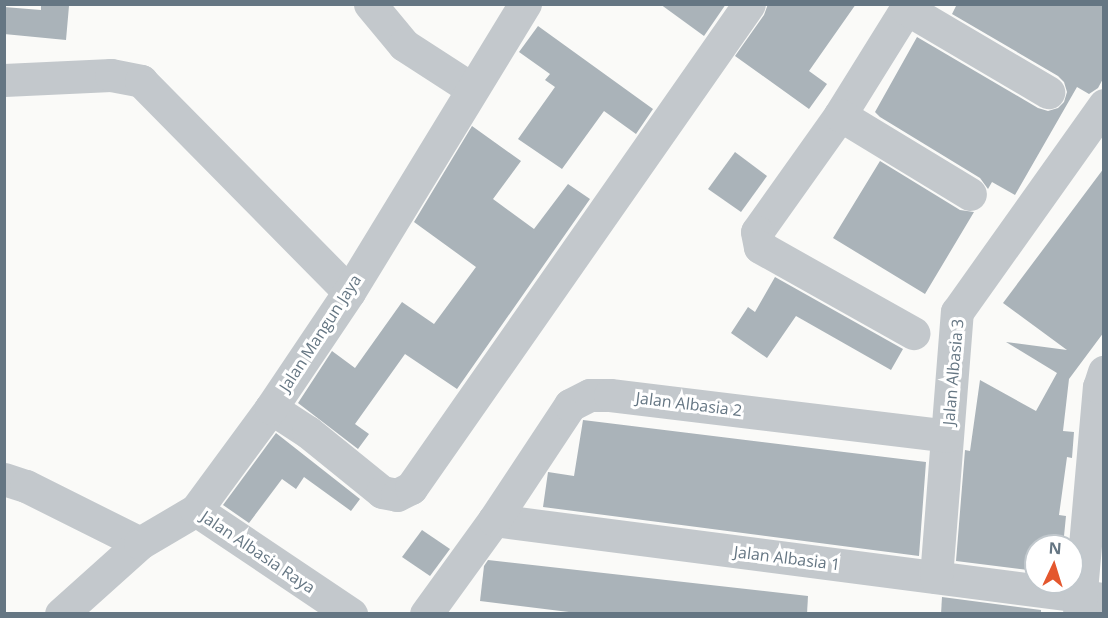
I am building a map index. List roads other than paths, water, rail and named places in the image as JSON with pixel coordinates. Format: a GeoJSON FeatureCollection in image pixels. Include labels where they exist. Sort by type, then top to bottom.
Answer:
{"type":"FeatureCollection","features":[{"type":"Feature","properties":{"kind":"street"},"geometry":{"type":"LineString","coordinates":[[370,4],[404,45],[472,89]]}},
{"type":"Feature","properties":{"kind":"street","name":"Jalan Mangun Jaya"},"geometry":{"type":"LineString","coordinates":[[61,614],[140,543],[196,510],[271,408],[349,292],[525,4]]}},
{"type":"Feature","properties":{"kind":"street"},"geometry":{"type":"LineString","coordinates":[[271,408],[308,432],[382,492],[398,495],[411,488],[749,4]]}},
{"type":"Feature","properties":{"kind":"street"},"geometry":{"type":"LineString","coordinates":[[913,333],[760,247],[757,231],[840,115],[908,7],[1048,92]]}},
{"type":"Feature","properties":{"kind":"street"},"geometry":{"type":"LineString","coordinates":[[4,80],[111,75],[141,81],[349,292]]}},
{"type":"Feature","properties":{"kind":"street","name":"Jalan Albasia 3"},"geometry":{"type":"LineString","coordinates":[[936,577],[957,312],[1104,105]]}},
{"type":"Feature","properties":{"kind":"street"},"geometry":{"type":"LineString","coordinates":[[840,115],[970,194]]}},
{"type":"Feature","properties":{"kind":"street"},"geometry":{"type":"LineString","coordinates":[[1088,603],[1099,387],[1104,372]]}},
{"type":"Feature","properties":{"kind":"street","name":"Jalan Albasia 2"},"geometry":{"type":"LineString","coordinates":[[426,614],[494,520],[570,405],[590,395],[610,395],[947,436]]}},
{"type":"Feature","properties":{"kind":"street"},"geometry":{"type":"LineString","coordinates":[[4,479],[26,486],[140,543]]}},
{"type":"Feature","properties":{"kind":"street","name":"Jalan Albasia Raya"},"geometry":{"type":"LineString","coordinates":[[196,510],[351,614]]}},
{"type":"Feature","properties":{"kind":"street","name":"Jalan Albasia 1"},"geometry":{"type":"LineString","coordinates":[[494,520],[936,577],[1088,603]]}}]}
